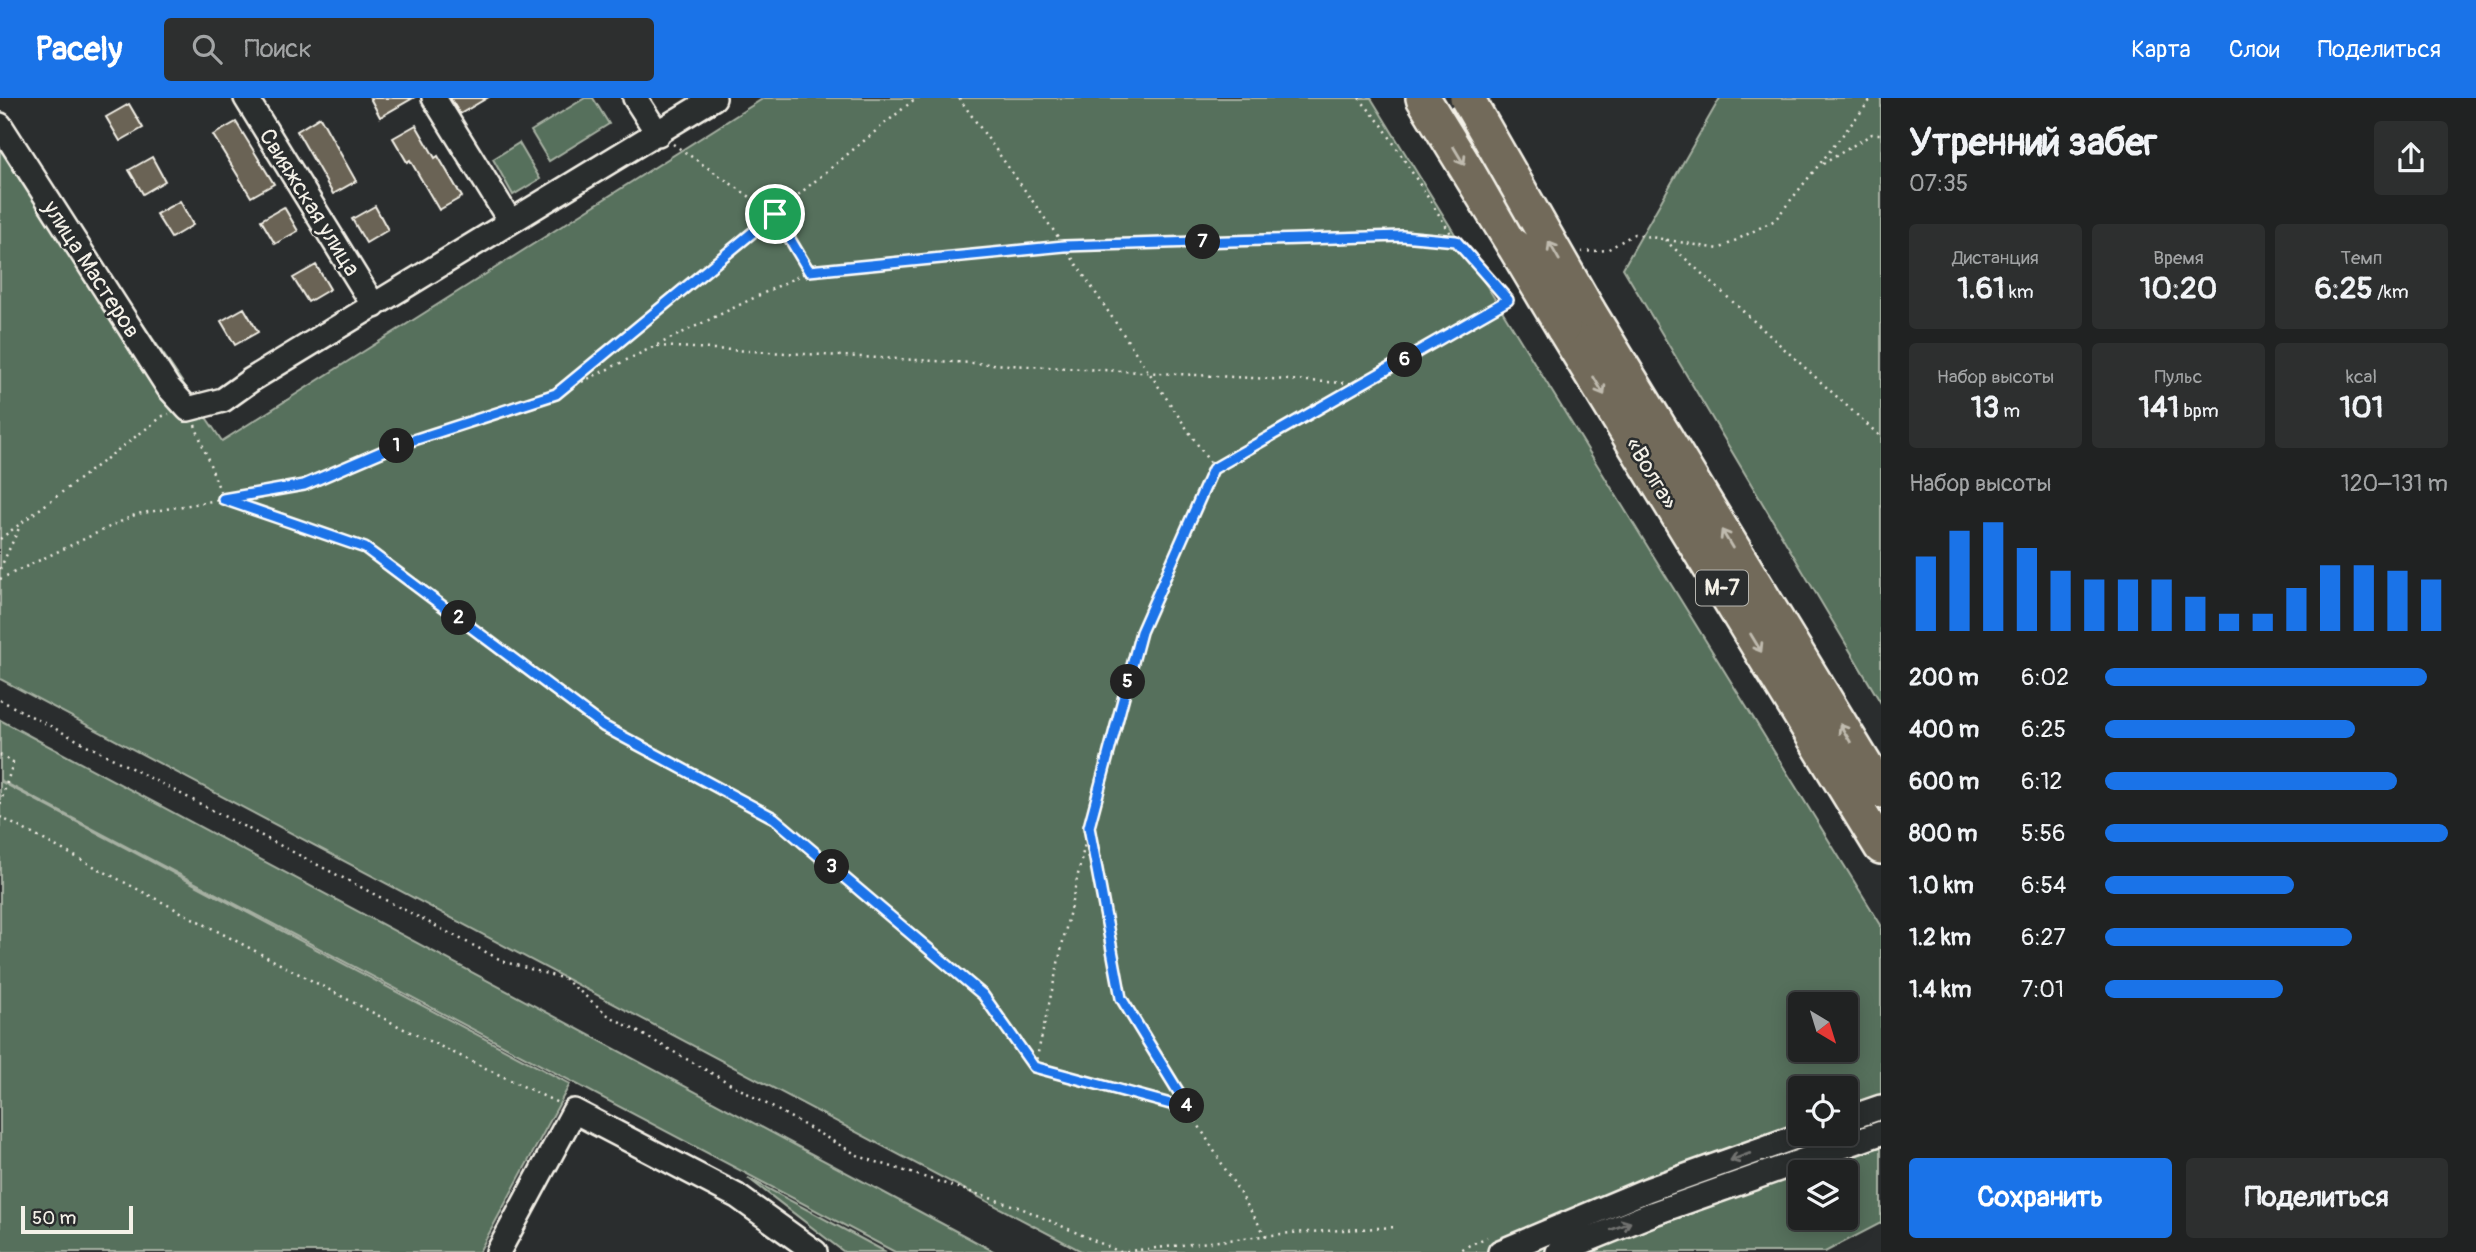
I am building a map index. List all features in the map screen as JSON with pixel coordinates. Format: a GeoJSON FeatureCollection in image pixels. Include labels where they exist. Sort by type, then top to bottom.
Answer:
{"type":"FeatureCollection","features":[{"type":"Feature","properties":{"kind":"highway","name":"«Волга»"},"geometry":{"type":"LineString","coordinates":[[1423,98],[1514,246],[1576,319],[1881,791]]}},
{"type":"Feature","properties":{"kind":"highway","name":"«Волга»"},"geometry":{"type":"LineString","coordinates":[[1467,98],[1576,319],[1881,847]]}},
{"type":"Feature","properties":{"kind":"street","name":"Свияжская улица"},"geometry":{"type":"LineString","coordinates":[[246,98],[373,306]]}},
{"type":"Feature","properties":{"kind":"street"},"geometry":{"type":"LineString","coordinates":[[434,98],[510,221]]}},
{"type":"Feature","properties":{"kind":"street"},"geometry":{"type":"LineString","coordinates":[[635,98],[658,134]]}},
{"type":"Feature","properties":{"kind":"street"},"geometry":{"type":"LineString","coordinates":[[188,409],[223,400],[250,380],[714,98]]}},
{"type":"Feature","properties":{"kind":"street","name":"улица Мастеров"},"geometry":{"type":"LineString","coordinates":[[0,125],[168,387],[188,409]]}},
{"type":"Feature","properties":{"kind":"street"},"geometry":{"type":"LineString","coordinates":[[1858,1115],[1881,1107]]}},
{"type":"Feature","properties":{"kind":"street"},"geometry":{"type":"LineString","coordinates":[[498,1252],[574,1111],[737,1196],[815,1252]]}},
{"type":"Feature","properties":{"kind":"street"},"geometry":{"type":"LineString","coordinates":[[1558,1252],[1654,1213],[1881,1133]]}},
{"type":"Feature","properties":{"kind":"street"},"geometry":{"type":"LineString","coordinates":[[1500,1252],[1647,1190],[1788,1140]]}},
{"type":"Feature","properties":{"kind":"path"},"geometry":{"type":"LineString","coordinates":[[556,394],[916,98]]}},
{"type":"Feature","properties":{"kind":"path"},"geometry":{"type":"LineString","coordinates":[[959,98],[1064,246],[1213,469]]}},
{"type":"Feature","properties":{"kind":"path"},"geometry":{"type":"LineString","coordinates":[[1359,98],[1382,125],[1456,241],[1508,300]]}},
{"type":"Feature","properties":{"kind":"path"},"geometry":{"type":"LineString","coordinates":[[1574,257],[1582,252],[1607,250],[1634,234],[1650,239],[1663,238],[1720,249],[1775,220],[1872,98]]}},
{"type":"Feature","properties":{"kind":"path"},"geometry":{"type":"LineString","coordinates":[[658,134],[775,214],[809,271]]}},
{"type":"Feature","properties":{"kind":"path"},"geometry":{"type":"LineString","coordinates":[[1821,165],[1872,134],[1881,134]]}},
{"type":"Feature","properties":{"kind":"path"},"geometry":{"type":"LineString","coordinates":[[0,579],[137,514],[304,485],[395,446],[556,394],[809,271],[1064,246],[1402,236],[1456,241]]}},
{"type":"Feature","properties":{"kind":"path"},"geometry":{"type":"LineString","coordinates":[[1663,238],[1881,437]]}},
{"type":"Feature","properties":{"kind":"path"},"geometry":{"type":"LineString","coordinates":[[1034,1067],[1089,827],[1141,632],[1213,469],[1519,293]]}},
{"type":"Feature","properties":{"kind":"path"},"geometry":{"type":"LineString","coordinates":[[654,346],[1363,384]]}},
{"type":"Feature","properties":{"kind":"path"},"geometry":{"type":"LineString","coordinates":[[0,539],[163,416],[188,409],[223,499],[365,548],[603,726],[774,818],[983,995],[1034,1067],[1189,1109]]}},
{"type":"Feature","properties":{"kind":"path"},"geometry":{"type":"LineString","coordinates":[[0,569],[20,526]]}},
{"type":"Feature","properties":{"kind":"path"},"geometry":{"type":"LineString","coordinates":[[0,699],[505,962],[565,979],[608,1015],[861,1157],[1021,1208],[1121,1252],[1266,1236],[1396,1227]]}},
{"type":"Feature","properties":{"kind":"path"},"geometry":{"type":"LineString","coordinates":[[0,755],[13,763],[0,804]]}},
{"type":"Feature","properties":{"kind":"path"},"geometry":{"type":"LineString","coordinates":[[0,817],[402,1028],[574,1111]]}},
{"type":"Feature","properties":{"kind":"path"},"geometry":{"type":"LineString","coordinates":[[1089,827],[1121,998],[1266,1236]]}},
{"type":"Feature","properties":{"kind":"green space"},"geometry":{"type":"Polygon","coordinates":[[[585,98],[593,98],[609,124],[549,161],[531,131],[585,98]]]}},
{"type":"Feature","properties":{"kind":"green space"},"geometry":{"type":"Polygon","coordinates":[[[764,98],[1371,98],[1881,925],[1881,1223],[1825,1252],[1083,1252],[0,679],[0,112],[222,441],[764,98]]]}},
{"type":"Feature","properties":{"kind":"green space"},"geometry":{"type":"Polygon","coordinates":[[[1720,98],[1881,98],[1881,703],[1623,268],[1720,98]]]}},
{"type":"Feature","properties":{"kind":"green space"},"geometry":{"type":"Polygon","coordinates":[[[519,143],[540,179],[513,195],[493,159],[519,143]]]}},
{"type":"Feature","properties":{"kind":"green space"},"geometry":{"type":"Polygon","coordinates":[[[0,720],[995,1252],[895,1252],[0,780],[0,720]]]}},
{"type":"Feature","properties":{"kind":"green space"},"geometry":{"type":"Polygon","coordinates":[[[0,781],[570,1084],[479,1252],[0,1252],[0,781]]]}},
{"type":"Feature","properties":{"kind":"green space"},"geometry":{"type":"Polygon","coordinates":[[[748,1178],[886,1252],[844,1252],[748,1178]]]}},
{"type":"Feature","properties":{"kind":"building"},"geometry":{"type":"Polygon","coordinates":[[[370,98],[413,98],[380,117],[370,98]]]}},
{"type":"Feature","properties":{"kind":"building"},"geometry":{"type":"Polygon","coordinates":[[[450,98],[487,98],[460,114],[450,98]]]}},
{"type":"Feature","properties":{"kind":"building"},"geometry":{"type":"Polygon","coordinates":[[[129,104],[143,128],[120,141],[106,117],[129,104]]]}},
{"type":"Feature","properties":{"kind":"building"},"geometry":{"type":"Polygon","coordinates":[[[320,117],[356,181],[333,194],[297,131],[320,117]]]}},
{"type":"Feature","properties":{"kind":"building"},"geometry":{"type":"Polygon","coordinates":[[[236,122],[274,184],[251,197],[213,135],[236,122]]]}},
{"type":"Feature","properties":{"kind":"building"},"geometry":{"type":"Polygon","coordinates":[[[416,125],[462,197],[439,210],[410,160],[407,162],[393,138],[416,125]]]}},
{"type":"Feature","properties":{"kind":"building"},"geometry":{"type":"Polygon","coordinates":[[[152,157],[165,181],[143,194],[129,170],[152,157]]]}},
{"type":"Feature","properties":{"kind":"building"},"geometry":{"type":"Polygon","coordinates":[[[180,201],[193,225],[171,238],[156,214],[180,201]]]}},
{"type":"Feature","properties":{"kind":"building"},"geometry":{"type":"Polygon","coordinates":[[[375,206],[388,230],[366,243],[352,219],[375,206]]]}},
{"type":"Feature","properties":{"kind":"building"},"geometry":{"type":"Polygon","coordinates":[[[284,207],[298,231],[275,244],[261,220],[284,207]]]}},
{"type":"Feature","properties":{"kind":"building"},"geometry":{"type":"Polygon","coordinates":[[[316,265],[330,289],[308,302],[293,278],[316,265]]]}},
{"type":"Feature","properties":{"kind":"building"},"geometry":{"type":"Polygon","coordinates":[[[244,308],[258,332],[235,345],[221,321],[244,308]]]}},
{"type":"Feature","properties":{"kind":"route"},"geometry":{"type":"LineString","coordinates":[[775,214],[809,271],[1064,246],[1402,236],[1456,241],[1508,300],[1213,469],[1141,632],[1089,827],[1121,998],[1189,1109],[1034,1067],[983,995],[774,818],[603,726],[365,548],[223,499],[304,485],[395,446],[556,394],[775,214]]}}]}
